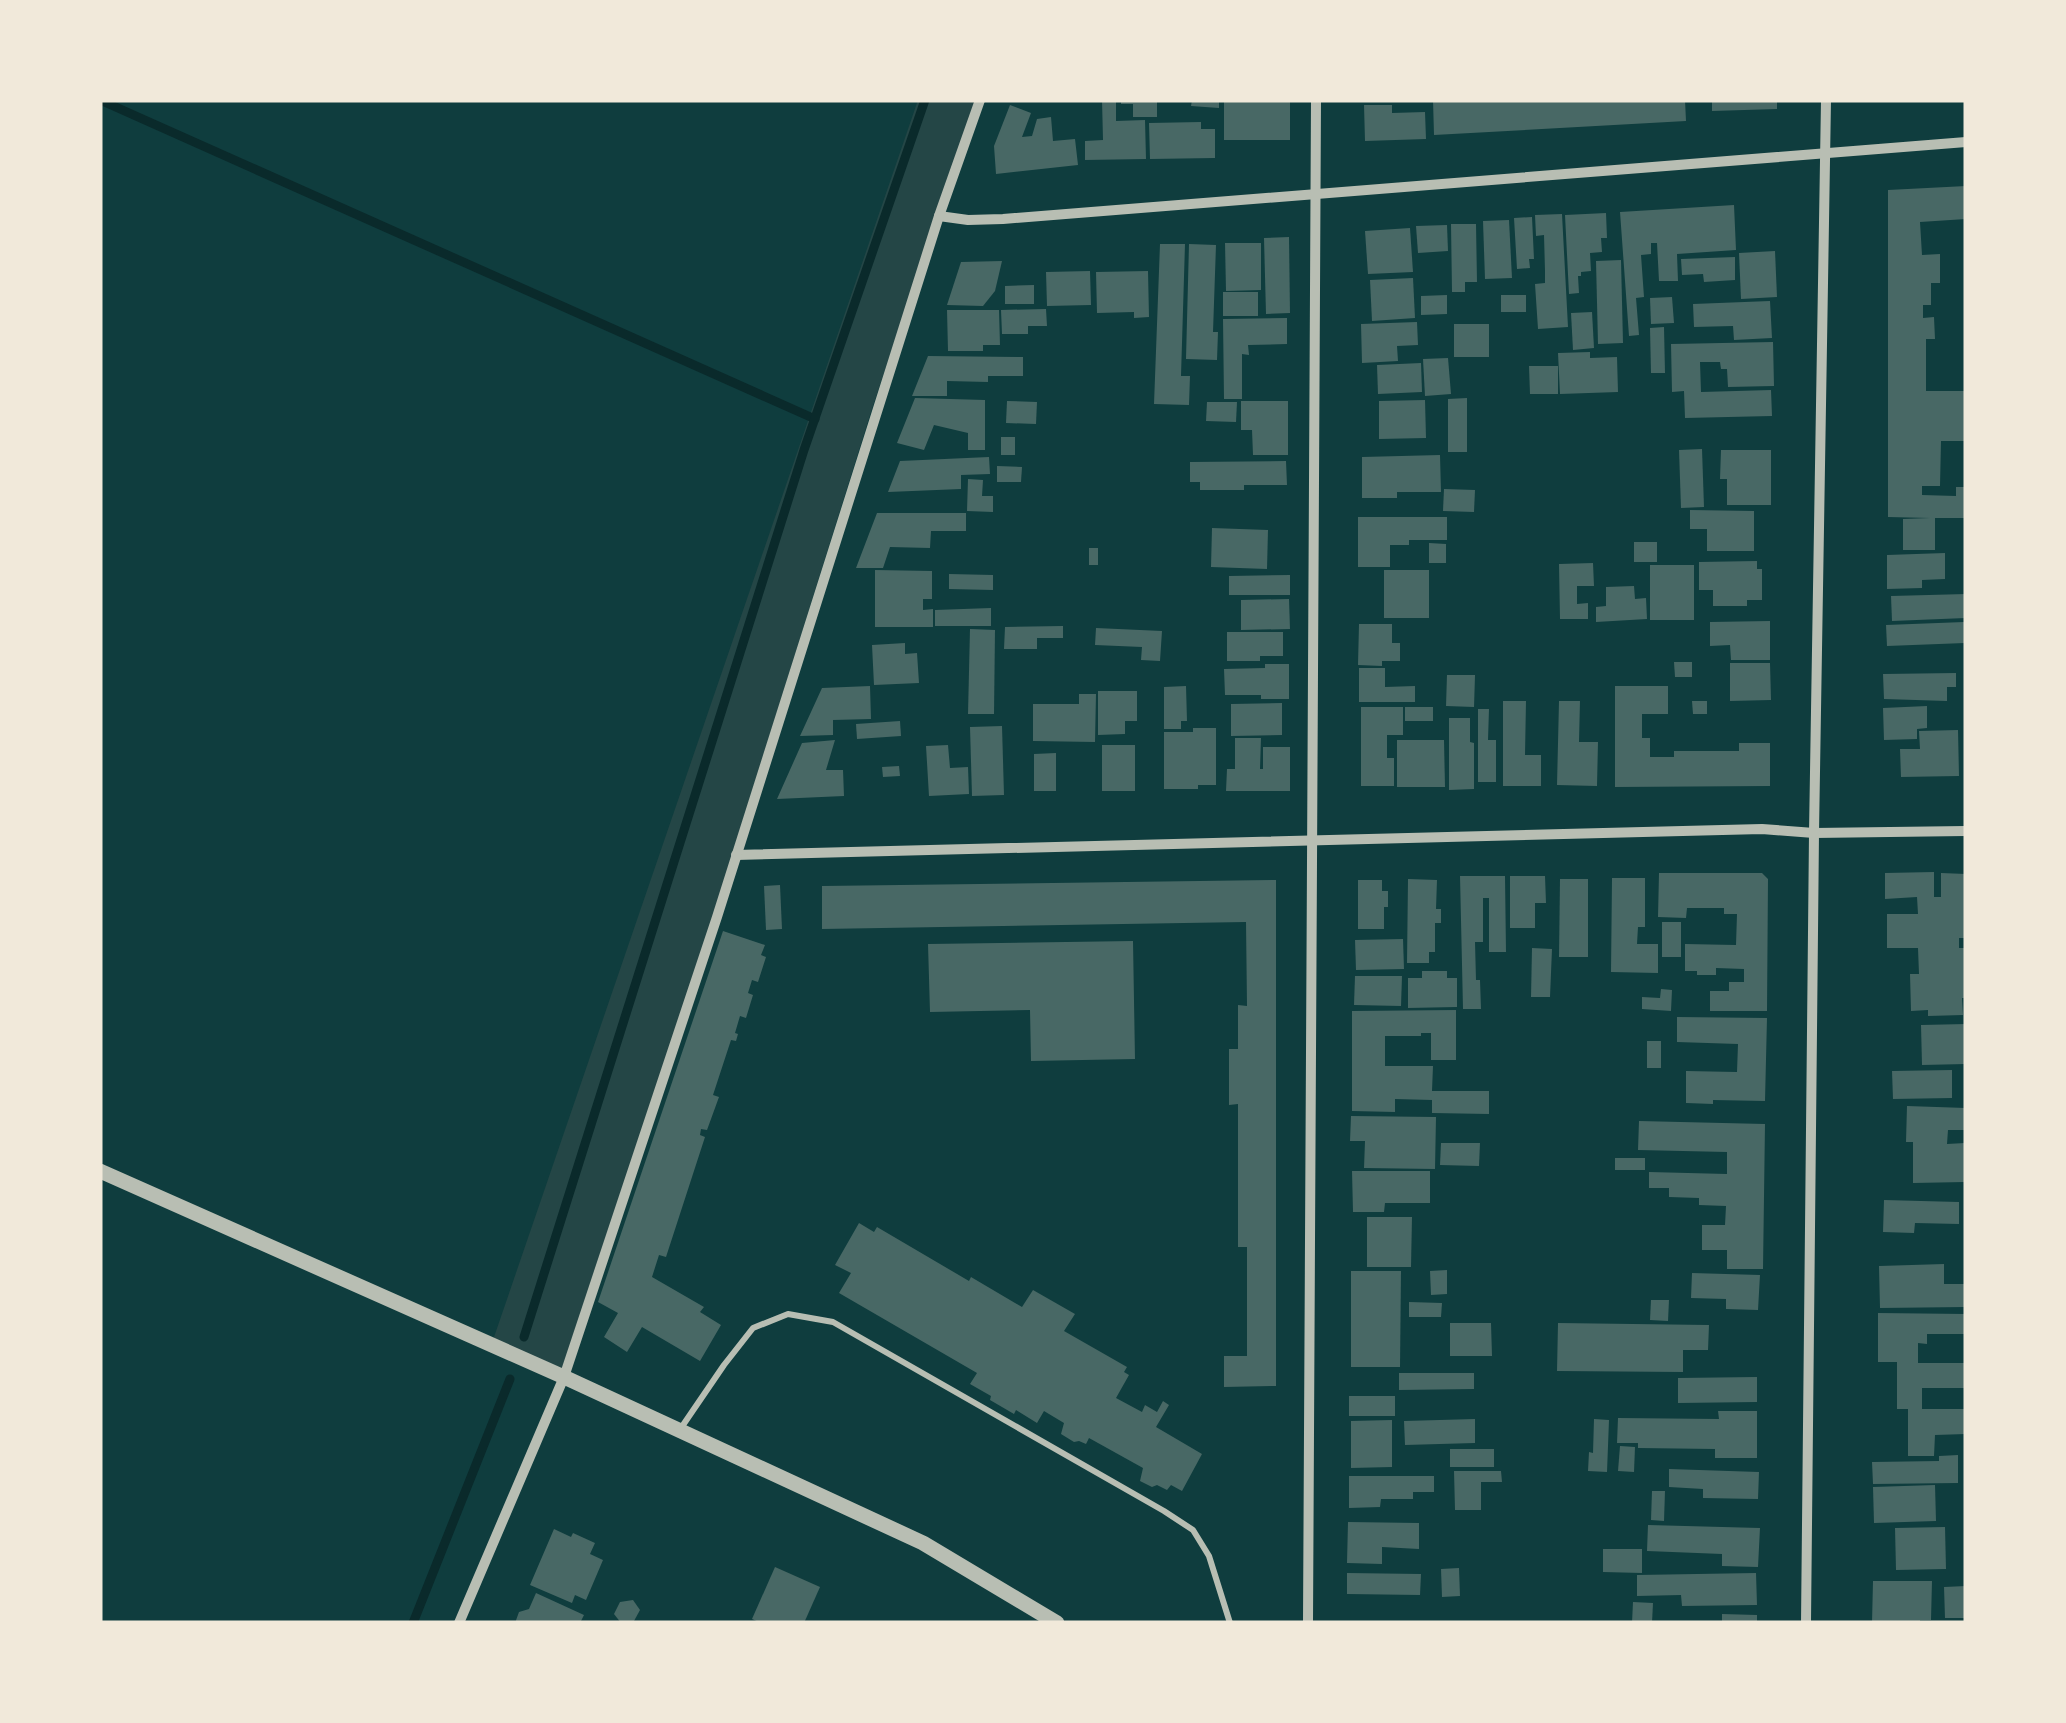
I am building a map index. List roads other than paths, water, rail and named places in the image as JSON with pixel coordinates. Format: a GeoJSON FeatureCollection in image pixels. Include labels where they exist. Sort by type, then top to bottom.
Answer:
{"type":"FeatureCollection","features":[{"type":"Feature","properties":{"kind":"street"},"geometry":{"type":"LineString","coordinates":[[459,1623],[564,1377],[736,855],[938,216],[980,100]]}},
{"type":"Feature","properties":{"kind":"street"},"geometry":{"type":"LineString","coordinates":[[1308,1623],[1316,100]]}},
{"type":"Feature","properties":{"kind":"street"},"geometry":{"type":"LineString","coordinates":[[1806,1623],[1826,100]]}},
{"type":"Feature","properties":{"kind":"street"},"geometry":{"type":"LineString","coordinates":[[938,216],[968,220],[1003,218],[1966,142]]}},
{"type":"Feature","properties":{"kind":"street"},"geometry":{"type":"LineString","coordinates":[[736,855],[1762,829],[1814,833],[1966,831]]}},
{"type":"Feature","properties":{"kind":"street"},"geometry":{"type":"LineString","coordinates":[[100,1171],[564,1377],[924,1543],[1057,1623]]}},
{"type":"Feature","properties":{"kind":"lane"},"geometry":{"type":"LineString","coordinates":[[679,1430],[753,1328],[788,1314],[833,1322],[1193,1530],[1209,1556],[1230,1623]]}},
{"type":"Feature","properties":{"kind":"waterway"},"geometry":{"type":"LineString","coordinates":[[100,100],[815,419]]}},
{"type":"Feature","properties":{"kind":"waterway"},"geometry":{"type":"LineString","coordinates":[[524,1337],[804,450],[925,100]]}},
{"type":"Feature","properties":{"kind":"waterway"},"geometry":{"type":"LineString","coordinates":[[413,1623],[510,1379]]}}]}
